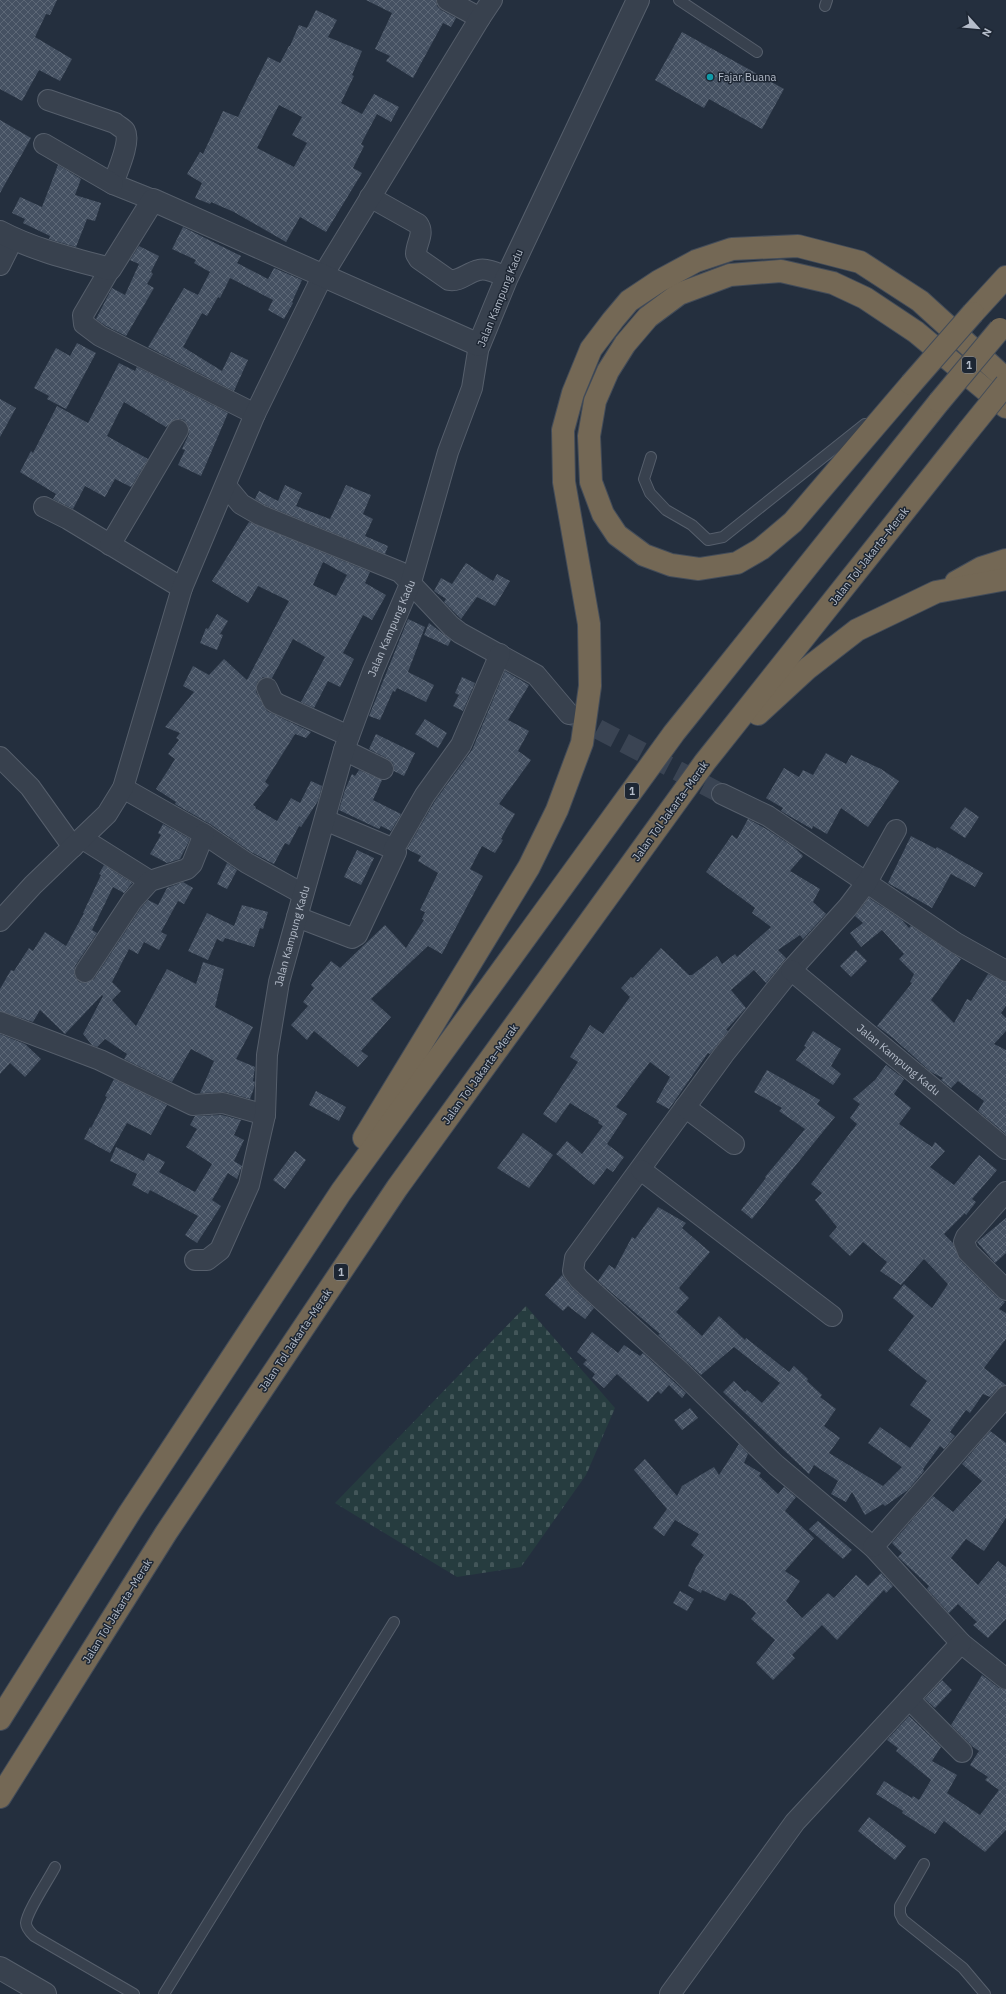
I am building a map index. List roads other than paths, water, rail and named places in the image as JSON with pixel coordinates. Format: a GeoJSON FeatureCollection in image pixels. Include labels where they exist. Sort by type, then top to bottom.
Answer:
{"type":"FeatureCollection","features":[{"type":"Feature","properties":{"kind":"highway"},"geometry":{"type":"LineString","coordinates":[[341,1192],[362,1142],[529,867],[558,810],[582,743],[590,686],[589,624],[564,482],[563,430],[573,393],[592,349],[613,320],[629,301],[659,281],[696,261],[732,249],[798,246],[860,262],[920,301],[1006,380]]}},
{"type":"Feature","properties":{"kind":"highway"},"geometry":{"type":"LineString","coordinates":[[1006,277],[973,313],[906,390],[793,522],[761,549],[737,562],[699,569],[671,565],[644,555],[617,535],[603,514],[591,482],[589,436],[595,401],[608,371],[625,344],[648,317],[679,294],[730,275],[781,271],[833,283],[865,298],[916,332],[1006,407]]}},
{"type":"Feature","properties":{"kind":"highway","name":"1"},"geometry":{"type":"LineString","coordinates":[[0,1719],[135,1506],[341,1192],[674,734],[939,402],[1003,325]]}},
{"type":"Feature","properties":{"kind":"highway","name":"Jalan Tol Jakarta–Merak"},"geometry":{"type":"LineString","coordinates":[[0,1797],[166,1534],[393,1195],[705,762],[1006,384]]}},
{"type":"Feature","properties":{"kind":"highway"},"geometry":{"type":"LineString","coordinates":[[705,762],[808,668],[857,630],[936,592],[981,568],[1006,560]]}},
{"type":"Feature","properties":{"kind":"highway"},"geometry":{"type":"LineString","coordinates":[[936,592],[1006,579]]}},
{"type":"Feature","properties":{"kind":"street"},"geometry":{"type":"LineString","coordinates":[[447,0],[480,18]]}},
{"type":"Feature","properties":{"kind":"street"},"geometry":{"type":"LineString","coordinates":[[0,922],[33,885],[107,814],[122,788],[182,588],[255,414],[323,275],[492,0]]}},
{"type":"Feature","properties":{"kind":"street","name":"Jalan Kampung Kadu"},"geometry":{"type":"LineString","coordinates":[[196,1260],[207,1260],[217,1253],[236,1218],[249,1185],[265,1115],[267,1055],[279,982],[303,894],[346,743],[373,671],[411,582],[448,452],[472,388],[479,345],[507,276],[638,0]]}},
{"type":"Feature","properties":{"kind":"street"},"geometry":{"type":"LineString","coordinates":[[48,100],[115,123],[126,132],[126,144],[114,184]]}},
{"type":"Feature","properties":{"kind":"street"},"geometry":{"type":"LineString","coordinates":[[44,144],[114,184],[479,345]]}},
{"type":"Feature","properties":{"kind":"street"},"geometry":{"type":"LineString","coordinates":[[370,197],[418,224],[421,228],[421,234],[416,254],[419,259],[449,280],[454,281],[478,270],[484,269],[507,276]]}},
{"type":"Feature","properties":{"kind":"street"},"geometry":{"type":"LineString","coordinates":[[153,200],[83,315],[84,324],[100,336],[255,414]]}},
{"type":"Feature","properties":{"kind":"street"},"geometry":{"type":"LineString","coordinates":[[0,265],[6,235],[55,254],[110,269]]}},
{"type":"Feature","properties":{"kind":"street"},"geometry":{"type":"LineString","coordinates":[[110,545],[178,430]]}},
{"type":"Feature","properties":{"kind":"street"},"geometry":{"type":"LineString","coordinates":[[226,486],[241,504],[249,509],[400,572],[451,626],[460,633],[536,675],[569,714]]}},
{"type":"Feature","properties":{"kind":"street"},"geometry":{"type":"LineString","coordinates":[[44,507],[68,519],[182,588]]}},
{"type":"Feature","properties":{"kind":"street"},"geometry":{"type":"LineString","coordinates":[[297,917],[352,938],[357,935],[396,852],[394,849],[425,795],[461,745],[500,654]]}},
{"type":"Feature","properties":{"kind":"street"},"geometry":{"type":"LineString","coordinates":[[267,688],[273,700],[278,704],[346,743],[383,769]]}},
{"type":"Feature","properties":{"kind":"street"},"geometry":{"type":"LineString","coordinates":[[0,757],[30,787],[78,843],[150,881]]}},
{"type":"Feature","properties":{"kind":"street"},"geometry":{"type":"LineString","coordinates":[[122,788],[204,834],[247,863],[303,894]]}},
{"type":"Feature","properties":{"kind":"street"},"geometry":{"type":"LineString","coordinates":[[722,794],[768,816],[956,943],[1006,971]]}},
{"type":"Feature","properties":{"kind":"street"},"geometry":{"type":"LineString","coordinates":[[325,820],[394,849]]}},
{"type":"Feature","properties":{"kind":"street"},"geometry":{"type":"LineString","coordinates":[[896,830],[867,882],[848,907],[791,970],[724,1054],[641,1170],[575,1258],[573,1271],[579,1279],[681,1372],[776,1465],[873,1547],[961,1643],[1002,1669]]}},
{"type":"Feature","properties":{"kind":"street"},"geometry":{"type":"LineString","coordinates":[[85,972],[132,901],[150,881],[187,869],[192,864],[204,834]]}},
{"type":"Feature","properties":{"kind":"street","name":"Jalan Kampung Kadu"},"geometry":{"type":"LineString","coordinates":[[791,970],[1006,1149]]}},
{"type":"Feature","properties":{"kind":"street"},"geometry":{"type":"LineString","coordinates":[[0,1022],[100,1060],[193,1105],[223,1103],[265,1115]]}},
{"type":"Feature","properties":{"kind":"street"},"geometry":{"type":"LineString","coordinates":[[685,1107],[734,1144]]}},
{"type":"Feature","properties":{"kind":"street"},"geometry":{"type":"LineString","coordinates":[[641,1170],[832,1316]]}},
{"type":"Feature","properties":{"kind":"street"},"geometry":{"type":"LineString","coordinates":[[1006,1192],[966,1237],[964,1242],[968,1252],[1006,1290]]}},
{"type":"Feature","properties":{"kind":"street"},"geometry":{"type":"LineString","coordinates":[[873,1547],[1006,1396]]}},
{"type":"Feature","properties":{"kind":"street"},"geometry":{"type":"LineString","coordinates":[[670,1994],[795,1822],[961,1643]]}},
{"type":"Feature","properties":{"kind":"street"},"geometry":{"type":"LineString","coordinates":[[909,1699],[962,1752]]}},
{"type":"Feature","properties":{"kind":"street"},"geometry":{"type":"LineString","coordinates":[[0,1968],[45,1994]]}},
{"type":"Feature","properties":{"kind":"lane"},"geometry":{"type":"LineString","coordinates":[[679,0],[757,52]]}},
{"type":"Feature","properties":{"kind":"lane"},"geometry":{"type":"LineString","coordinates":[[650,457],[644,479],[650,493],[666,510],[692,525],[708,540],[723,537],[906,390]]}},
{"type":"Feature","properties":{"kind":"lane"},"geometry":{"type":"LineString","coordinates":[[164,1994],[394,1622]]}},
{"type":"Feature","properties":{"kind":"lane"},"geometry":{"type":"LineString","coordinates":[[924,1864],[900,1906],[902,1920],[963,1968],[985,1994]]}},
{"type":"Feature","properties":{"kind":"lane"},"geometry":{"type":"LineString","coordinates":[[56,1867],[30,1913],[26,1924],[29,1930],[34,1936],[134,1994]]}},
{"type":"Feature","properties":{"kind":"tunnel"},"geometry":{"type":"LineString","coordinates":[[571,715],[722,794]]}},
{"type":"Feature","properties":{"kind":"place","name":"Fajar Buana"},"geometry":{"type":"Point","coordinates":[710,77]}}]}
